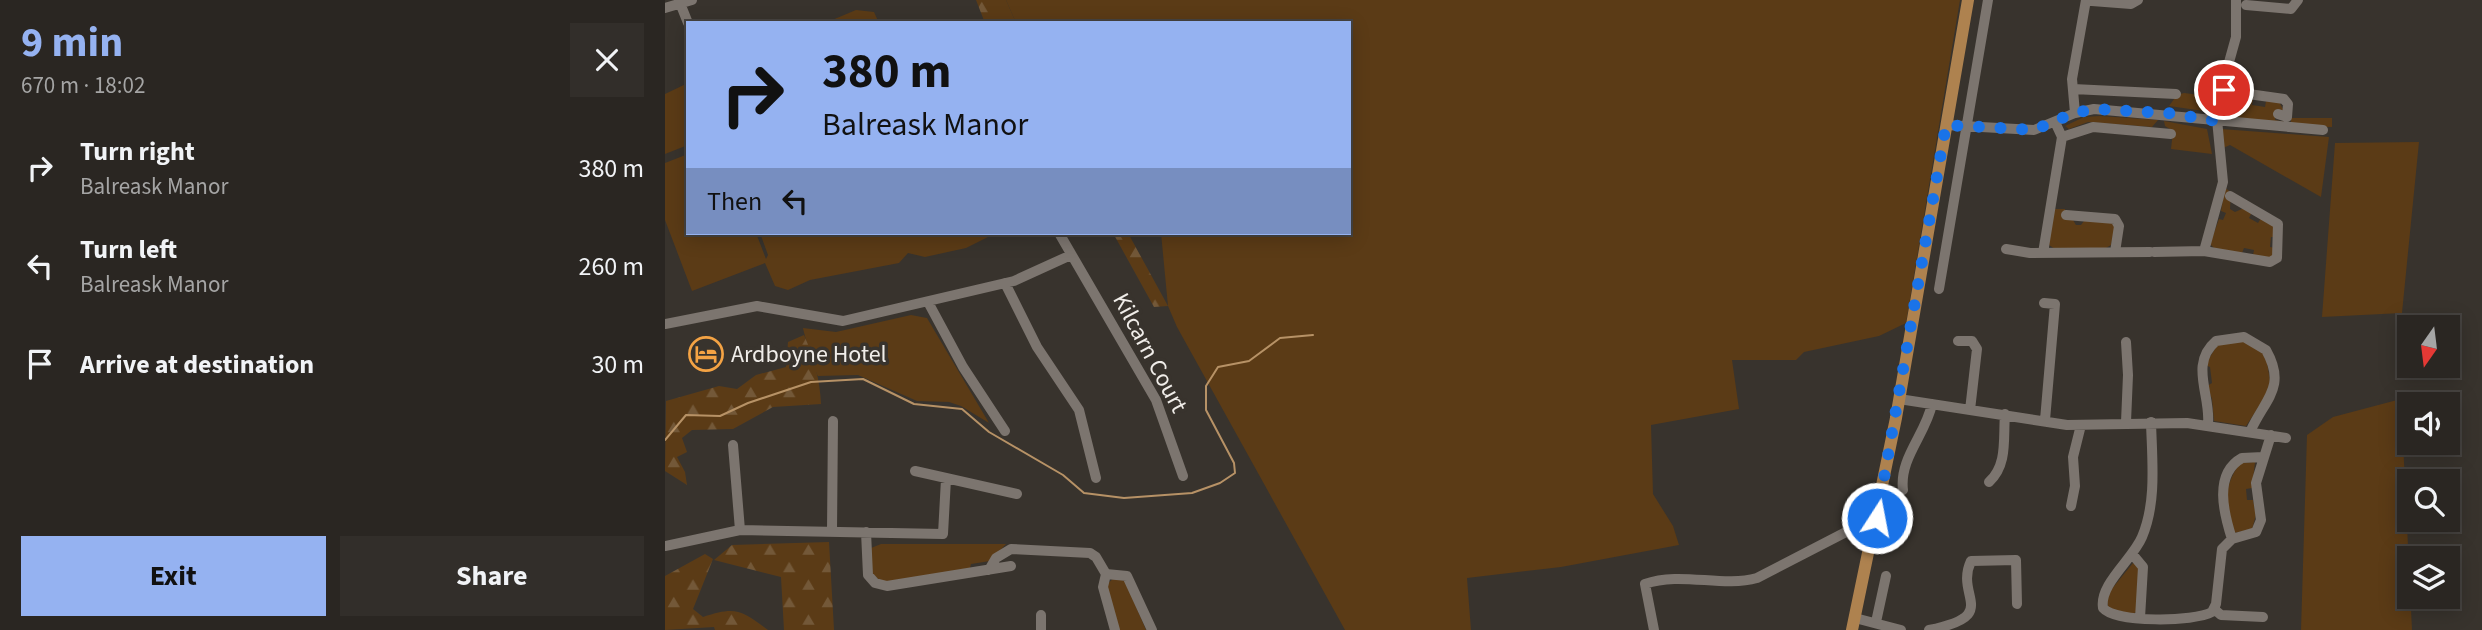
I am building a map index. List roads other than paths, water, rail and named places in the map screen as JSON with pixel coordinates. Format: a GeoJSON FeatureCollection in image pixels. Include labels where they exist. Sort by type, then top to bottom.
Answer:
{"type":"FeatureCollection","features":[{"type":"Feature","properties":{"kind":"main road"},"geometry":{"type":"LineString","coordinates":[[1854,624],[1899,399],[1968,0]]}},
{"type":"Feature","properties":{"kind":"street"},"geometry":{"type":"LineString","coordinates":[[665,8],[692,0]]}},
{"type":"Feature","properties":{"kind":"street"},"geometry":{"type":"LineString","coordinates":[[1939,289],[1988,0]]}},
{"type":"Feature","properties":{"kind":"street"},"geometry":{"type":"LineString","coordinates":[[2074,113],[2073,89],[2089,1],[2131,4],[2138,0]]}},
{"type":"Feature","properties":{"kind":"street"},"geometry":{"type":"LineString","coordinates":[[2204,251],[2223,182],[2216,121],[2220,90],[2236,37],[2241,2],[2291,9],[2298,0]]}},
{"type":"Feature","properties":{"kind":"street"},"geometry":{"type":"LineString","coordinates":[[680,3],[687,21]]}},
{"type":"Feature","properties":{"kind":"street"},"geometry":{"type":"LineString","coordinates":[[2073,89],[2171,94],[2166,106]]}},
{"type":"Feature","properties":{"kind":"street"},"geometry":{"type":"LineString","coordinates":[[2220,90],[2284,99],[2288,104],[2287,117],[2278,114]]}},
{"type":"Feature","properties":{"kind":"street"},"geometry":{"type":"LineString","coordinates":[[1946,125],[2025,131],[2074,113],[2094,109],[2323,130]]}},
{"type":"Feature","properties":{"kind":"street"},"geometry":{"type":"LineString","coordinates":[[2043,253],[2062,137],[2055,122]]}},
{"type":"Feature","properties":{"kind":"street"},"geometry":{"type":"LineString","coordinates":[[2062,137],[2093,127],[2171,134]]}},
{"type":"Feature","properties":{"kind":"street"},"geometry":{"type":"LineString","coordinates":[[2006,249],[2043,253],[2204,251],[2270,262],[2277,258],[2278,224],[2229,196]]}},
{"type":"Feature","properties":{"kind":"street"},"geometry":{"type":"LineString","coordinates":[[2066,215],[2115,219],[2119,226],[2115,252]]}},
{"type":"Feature","properties":{"kind":"street","name":"Kilcarn Court"},"geometry":{"type":"LineString","coordinates":[[1060,235],[1156,400],[1183,477]]}},
{"type":"Feature","properties":{"kind":"street"},"geometry":{"type":"LineString","coordinates":[[665,324],[757,306],[843,321],[1005,283],[1030,275],[1071,255]]}},
{"type":"Feature","properties":{"kind":"street"},"geometry":{"type":"LineString","coordinates":[[1005,283],[1037,347],[1079,410],[1096,478]]}},
{"type":"Feature","properties":{"kind":"street"},"geometry":{"type":"LineString","coordinates":[[927,302],[963,367],[1005,431]]}},
{"type":"Feature","properties":{"kind":"street"},"geometry":{"type":"LineString","coordinates":[[2044,303],[2056,304],[2045,420]]}},
{"type":"Feature","properties":{"kind":"street"},"geometry":{"type":"LineString","coordinates":[[2208,424],[2209,398],[2201,372],[2207,352],[2216,341],[2244,338],[2266,350],[2275,379],[2272,396],[2251,430]]}},
{"type":"Feature","properties":{"kind":"street"},"geometry":{"type":"LineString","coordinates":[[1958,341],[1972,341],[1977,349],[1970,410]]}},
{"type":"Feature","properties":{"kind":"street"},"geometry":{"type":"LineString","coordinates":[[2126,342],[2126,422]]}},
{"type":"Feature","properties":{"kind":"street"},"geometry":{"type":"LineString","coordinates":[[1899,399],[2081,425],[2126,422],[2208,424],[2287,438]]}},
{"type":"Feature","properties":{"kind":"street"},"geometry":{"type":"LineString","coordinates":[[1903,490],[1906,464],[1927,422],[1932,404]]}},
{"type":"Feature","properties":{"kind":"street"},"geometry":{"type":"LineString","coordinates":[[1989,482],[1997,475],[2002,461],[2005,414]]}},
{"type":"Feature","properties":{"kind":"street"},"geometry":{"type":"LineString","coordinates":[[832,531],[834,421]]}},
{"type":"Feature","properties":{"kind":"street"},"geometry":{"type":"LineString","coordinates":[[2151,422],[2150,506],[2143,536],[2133,555],[2107,588],[2102,605],[2105,611],[2113,615],[2140,618],[2195,617],[2207,615],[2214,609],[2221,554],[2232,539],[2256,532],[2261,524],[2256,482],[2271,435]]}},
{"type":"Feature","properties":{"kind":"street"},"geometry":{"type":"LineString","coordinates":[[2071,506],[2075,486],[2073,457],[2081,425]]}},
{"type":"Feature","properties":{"kind":"street"},"geometry":{"type":"LineString","coordinates":[[733,444],[740,530]]}},
{"type":"Feature","properties":{"kind":"street"},"geometry":{"type":"LineString","coordinates":[[2232,539],[2223,501],[2226,475],[2242,458],[2263,457]]}},
{"type":"Feature","properties":{"kind":"street"},"geometry":{"type":"LineString","coordinates":[[915,471],[1017,494]]}},
{"type":"Feature","properties":{"kind":"street"},"geometry":{"type":"LineString","coordinates":[[665,546],[740,530],[943,534],[946,479]]}},
{"type":"Feature","properties":{"kind":"street"},"geometry":{"type":"LineString","coordinates":[[1654,630],[1645,584],[1655,580],[1757,578],[1846,532],[1856,523],[1866,506],[1880,500]]}},
{"type":"Feature","properties":{"kind":"street"},"geometry":{"type":"LineString","coordinates":[[866,532],[868,575],[875,583],[887,586],[1011,566]]}},
{"type":"Feature","properties":{"kind":"street"},"geometry":{"type":"LineString","coordinates":[[989,570],[996,558],[1011,549],[1090,553],[1096,557],[1106,574],[1103,587],[1115,630]]}},
{"type":"Feature","properties":{"kind":"street"},"geometry":{"type":"LineString","coordinates":[[2133,555],[2143,567],[2140,618]]}},
{"type":"Feature","properties":{"kind":"street"},"geometry":{"type":"LineString","coordinates":[[1929,630],[1959,623],[1968,614],[1971,603],[1968,568],[1971,561],[2016,560],[2017,604]]}},
{"type":"Feature","properties":{"kind":"street"},"geometry":{"type":"LineString","coordinates":[[1106,574],[1127,576],[1151,630]]}},
{"type":"Feature","properties":{"kind":"street"},"geometry":{"type":"LineString","coordinates":[[1876,622],[1886,576]]}},
{"type":"Feature","properties":{"kind":"street"},"geometry":{"type":"LineString","coordinates":[[2214,609],[2221,615],[2263,617]]}},
{"type":"Feature","properties":{"kind":"street"},"geometry":{"type":"LineString","coordinates":[[1041,615],[1041,630]]}},
{"type":"Feature","properties":{"kind":"street"},"geometry":{"type":"LineString","coordinates":[[1854,624],[1876,622],[1901,630]]}},
{"type":"Feature","properties":{"kind":"waterway"},"geometry":{"type":"LineString","coordinates":[[665,440],[686,415],[720,416],[748,403],[811,382],[863,379],[914,404],[962,409],[989,432],[1063,475],[1084,493],[1124,498],[1192,493],[1220,483],[1235,473],[1234,463],[1206,410],[1206,386],[1218,367],[1249,361],[1280,338],[1313,335]]}},
{"type":"Feature","properties":{"kind":"place","name":"Ardboyne Hotel"},"geometry":{"type":"Point","coordinates":[706,354]}}]}
